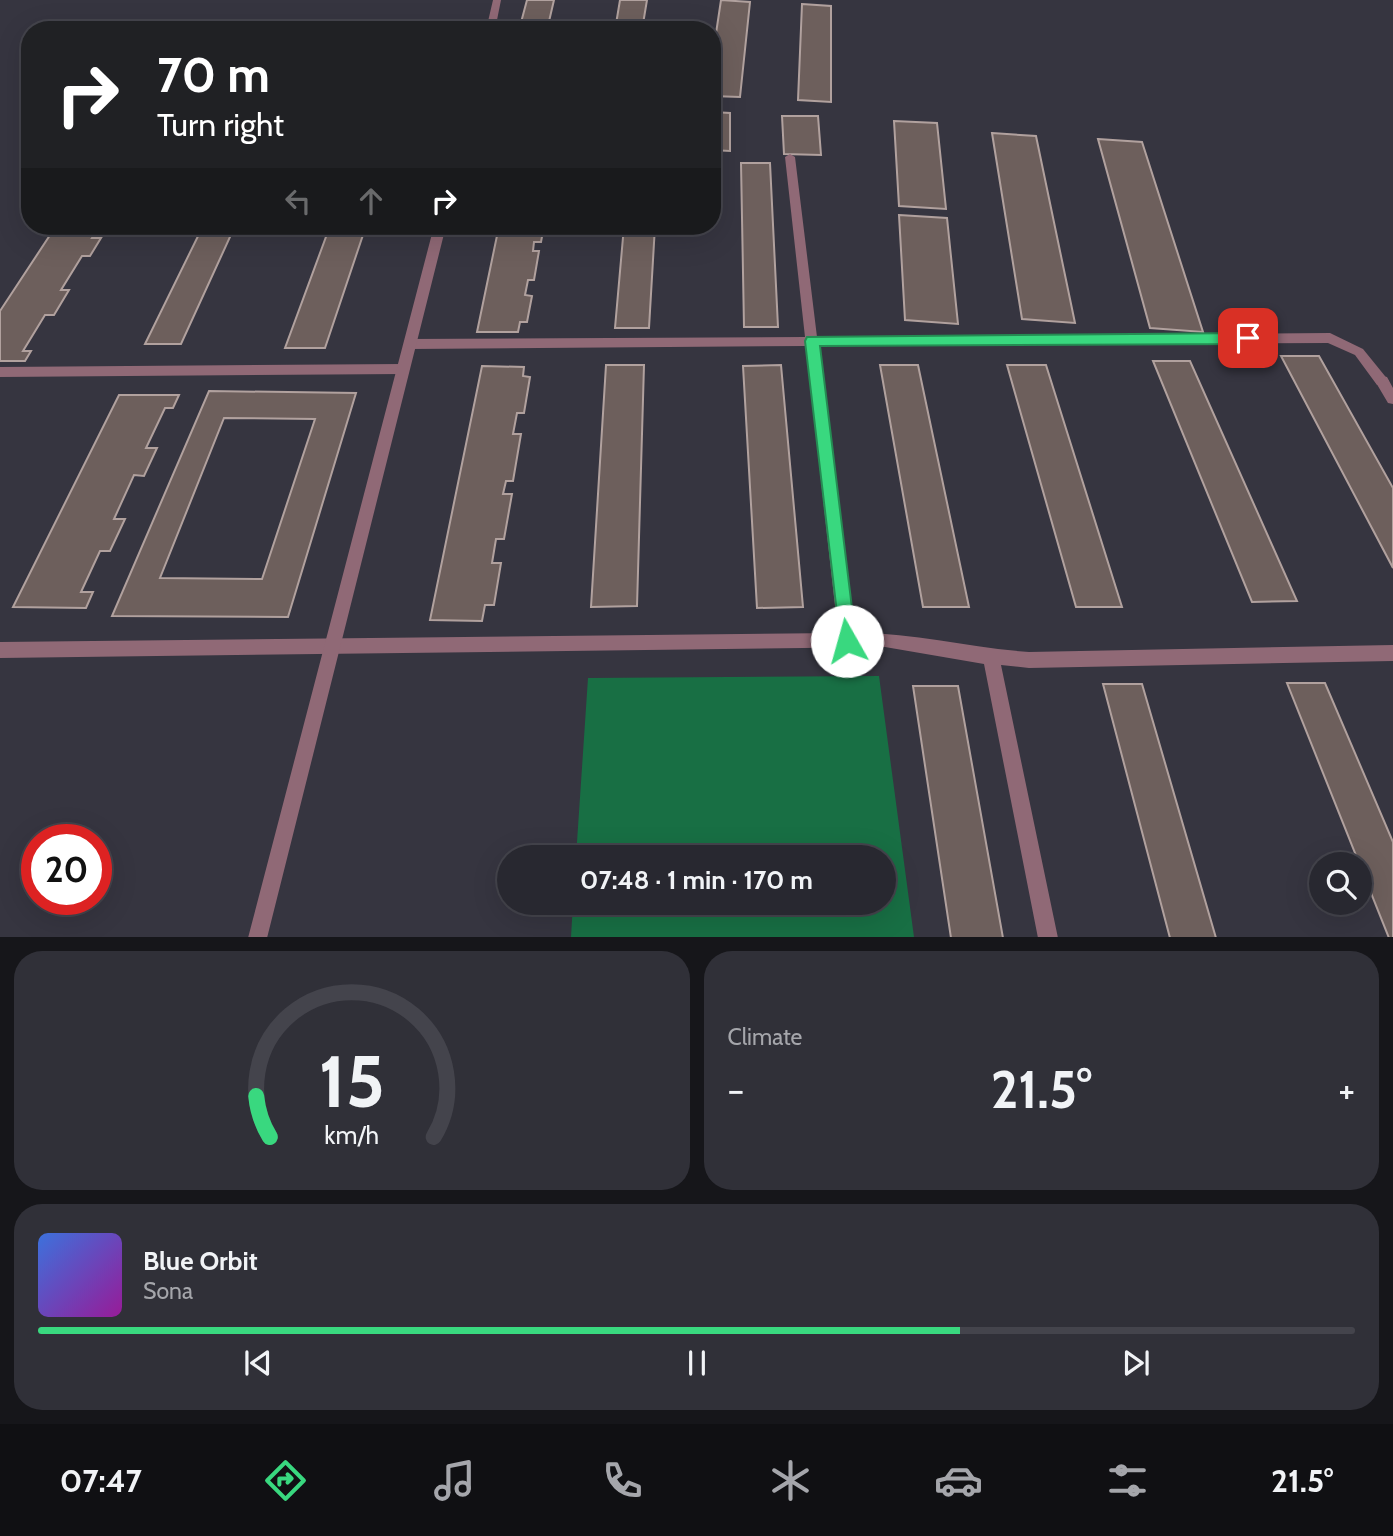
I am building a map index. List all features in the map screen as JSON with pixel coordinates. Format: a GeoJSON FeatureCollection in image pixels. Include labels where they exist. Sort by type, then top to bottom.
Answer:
{"type":"FeatureCollection","features":[{"type":"Feature","properties":{"kind":"street"},"geometry":{"type":"LineString","coordinates":[[492,21],[497,0]]}},
{"type":"Feature","properties":{"kind":"street"},"geometry":{"type":"LineString","coordinates":[[790,157],[847,641]]}},
{"type":"Feature","properties":{"kind":"street"},"geometry":{"type":"LineString","coordinates":[[257,937],[438,235]]}},
{"type":"Feature","properties":{"kind":"street"},"geometry":{"type":"LineString","coordinates":[[410,344],[1330,338],[1359,352],[1393,399]]}},
{"type":"Feature","properties":{"kind":"street"},"geometry":{"type":"LineString","coordinates":[[0,372],[404,369]]}},
{"type":"Feature","properties":{"kind":"street"},"geometry":{"type":"LineString","coordinates":[[0,650],[885,640],[991,657],[1029,660],[1393,653]]}},
{"type":"Feature","properties":{"kind":"street"},"geometry":{"type":"LineString","coordinates":[[991,657],[1048,937]]}},
{"type":"Feature","properties":{"kind":"green space"},"geometry":{"type":"Polygon","coordinates":[[[879,676],[914,937],[571,937],[572,915],[896,915],[896,845],[577,845],[588,678],[879,676]]]}},
{"type":"Feature","properties":{"kind":"building"},"geometry":{"type":"Polygon","coordinates":[[[527,0],[554,0],[549,21],[521,21],[527,0]]]}},
{"type":"Feature","properties":{"kind":"building"},"geometry":{"type":"Polygon","coordinates":[[[620,0],[647,0],[644,21],[616,21],[620,0]]]}},
{"type":"Feature","properties":{"kind":"building"},"geometry":{"type":"Polygon","coordinates":[[[721,0],[750,2],[740,97],[721,96],[721,21],[718,21],[721,0]]]}},
{"type":"Feature","properties":{"kind":"building"},"geometry":{"type":"Polygon","coordinates":[[[802,4],[831,6],[831,102],[798,100],[802,4]]]}},
{"type":"Feature","properties":{"kind":"building"},"geometry":{"type":"Polygon","coordinates":[[[721,112],[730,113],[730,151],[721,150],[721,112]]]}},
{"type":"Feature","properties":{"kind":"building"},"geometry":{"type":"Polygon","coordinates":[[[782,116],[818,116],[821,155],[784,154],[782,116]]]}},
{"type":"Feature","properties":{"kind":"building"},"geometry":{"type":"Polygon","coordinates":[[[894,121],[937,123],[946,209],[899,206],[894,121]]]}},
{"type":"Feature","properties":{"kind":"building"},"geometry":{"type":"Polygon","coordinates":[[[992,133],[1036,136],[1075,323],[1022,319],[992,133]]]}},
{"type":"Feature","properties":{"kind":"building"},"geometry":{"type":"Polygon","coordinates":[[[1098,139],[1142,142],[1203,332],[1150,328],[1098,139]]]}},
{"type":"Feature","properties":{"kind":"building"},"geometry":{"type":"Polygon","coordinates":[[[741,163],[770,163],[778,327],[744,327],[741,163]]]}},
{"type":"Feature","properties":{"kind":"building"},"geometry":{"type":"Polygon","coordinates":[[[899,215],[947,218],[958,324],[905,320],[899,215]]]}},
{"type":"Feature","properties":{"kind":"building"},"geometry":{"type":"Polygon","coordinates":[[[50,235],[94,235],[92,238],[101,238],[90,256],[82,256],[61,290],[69,290],[54,315],[45,315],[23,351],[31,351],[25,361],[0,361],[0,311],[50,235]]]}},
{"type":"Feature","properties":{"kind":"building"},"geometry":{"type":"Polygon","coordinates":[[[199,235],[231,235],[181,344],[145,344],[199,235]]]}},
{"type":"Feature","properties":{"kind":"building"},"geometry":{"type":"Polygon","coordinates":[[[327,235],[363,235],[325,348],[285,348],[327,235]]]}},
{"type":"Feature","properties":{"kind":"building"},"geometry":{"type":"Polygon","coordinates":[[[497,235],[542,235],[541,242],[534,242],[533,251],[539,251],[534,280],[528,280],[525,295],[532,296],[527,322],[520,322],[518,332],[477,332],[497,235]]]}},
{"type":"Feature","properties":{"kind":"building"},"geometry":{"type":"Polygon","coordinates":[[[623,235],[654,235],[649,328],[615,328],[623,235]]]}},
{"type":"Feature","properties":{"kind":"building"},"geometry":{"type":"Polygon","coordinates":[[[1281,356],[1319,356],[1393,488],[1393,568],[1281,356]]]}},
{"type":"Feature","properties":{"kind":"building"},"geometry":{"type":"Polygon","coordinates":[[[1153,361],[1190,361],[1297,601],[1252,602],[1153,361]]]}},
{"type":"Feature","properties":{"kind":"building"},"geometry":{"type":"Polygon","coordinates":[[[606,365],[644,365],[637,606],[591,607],[606,365]]]}},
{"type":"Feature","properties":{"kind":"building"},"geometry":{"type":"Polygon","coordinates":[[[781,365],[803,607],[757,608],[743,366],[781,365]]]}},
{"type":"Feature","properties":{"kind":"building"},"geometry":{"type":"Polygon","coordinates":[[[880,365],[918,365],[969,607],[923,607],[880,365]]]}},
{"type":"Feature","properties":{"kind":"building"},"geometry":{"type":"Polygon","coordinates":[[[1007,365],[1046,365],[1122,607],[1076,607],[1007,365]]]}},
{"type":"Feature","properties":{"kind":"building"},"geometry":{"type":"Polygon","coordinates":[[[482,366],[524,367],[523,376],[530,377],[524,413],[517,413],[513,434],[521,434],[513,481],[506,481],[503,494],[512,494],[504,539],[496,539],[492,563],[501,563],[494,605],[485,605],[482,621],[430,620],[482,366]]]}},
{"type":"Feature","properties":{"kind":"building"},"geometry":{"type":"Polygon","coordinates":[[[209,391],[356,393],[288,617],[112,616],[209,391]],[[224,418],[160,578],[262,579],[315,419],[224,418]]]}},
{"type":"Feature","properties":{"kind":"building"},"geometry":{"type":"Polygon","coordinates":[[[119,395],[179,395],[173,408],[165,408],[146,448],[157,448],[144,476],[134,475],[114,519],[125,519],[110,551],[100,551],[81,592],[93,592],[86,608],[13,607],[119,395]]]}},
{"type":"Feature","properties":{"kind":"building"},"geometry":{"type":"Polygon","coordinates":[[[1287,683],[1325,683],[1393,842],[1393,937],[1389,937],[1372,896],[1372,852],[1355,852],[1287,683]]]}},
{"type":"Feature","properties":{"kind":"building"},"geometry":{"type":"Polygon","coordinates":[[[1103,684],[1142,684],[1216,937],[1170,937],[1103,684]]]}},
{"type":"Feature","properties":{"kind":"building"},"geometry":{"type":"Polygon","coordinates":[[[913,686],[958,686],[1003,937],[951,937],[913,686]]]}},
{"type":"Feature","properties":{"kind":"route"},"geometry":{"type":"LineString","coordinates":[[847,641],[812,341],[1248,338]]}}]}
